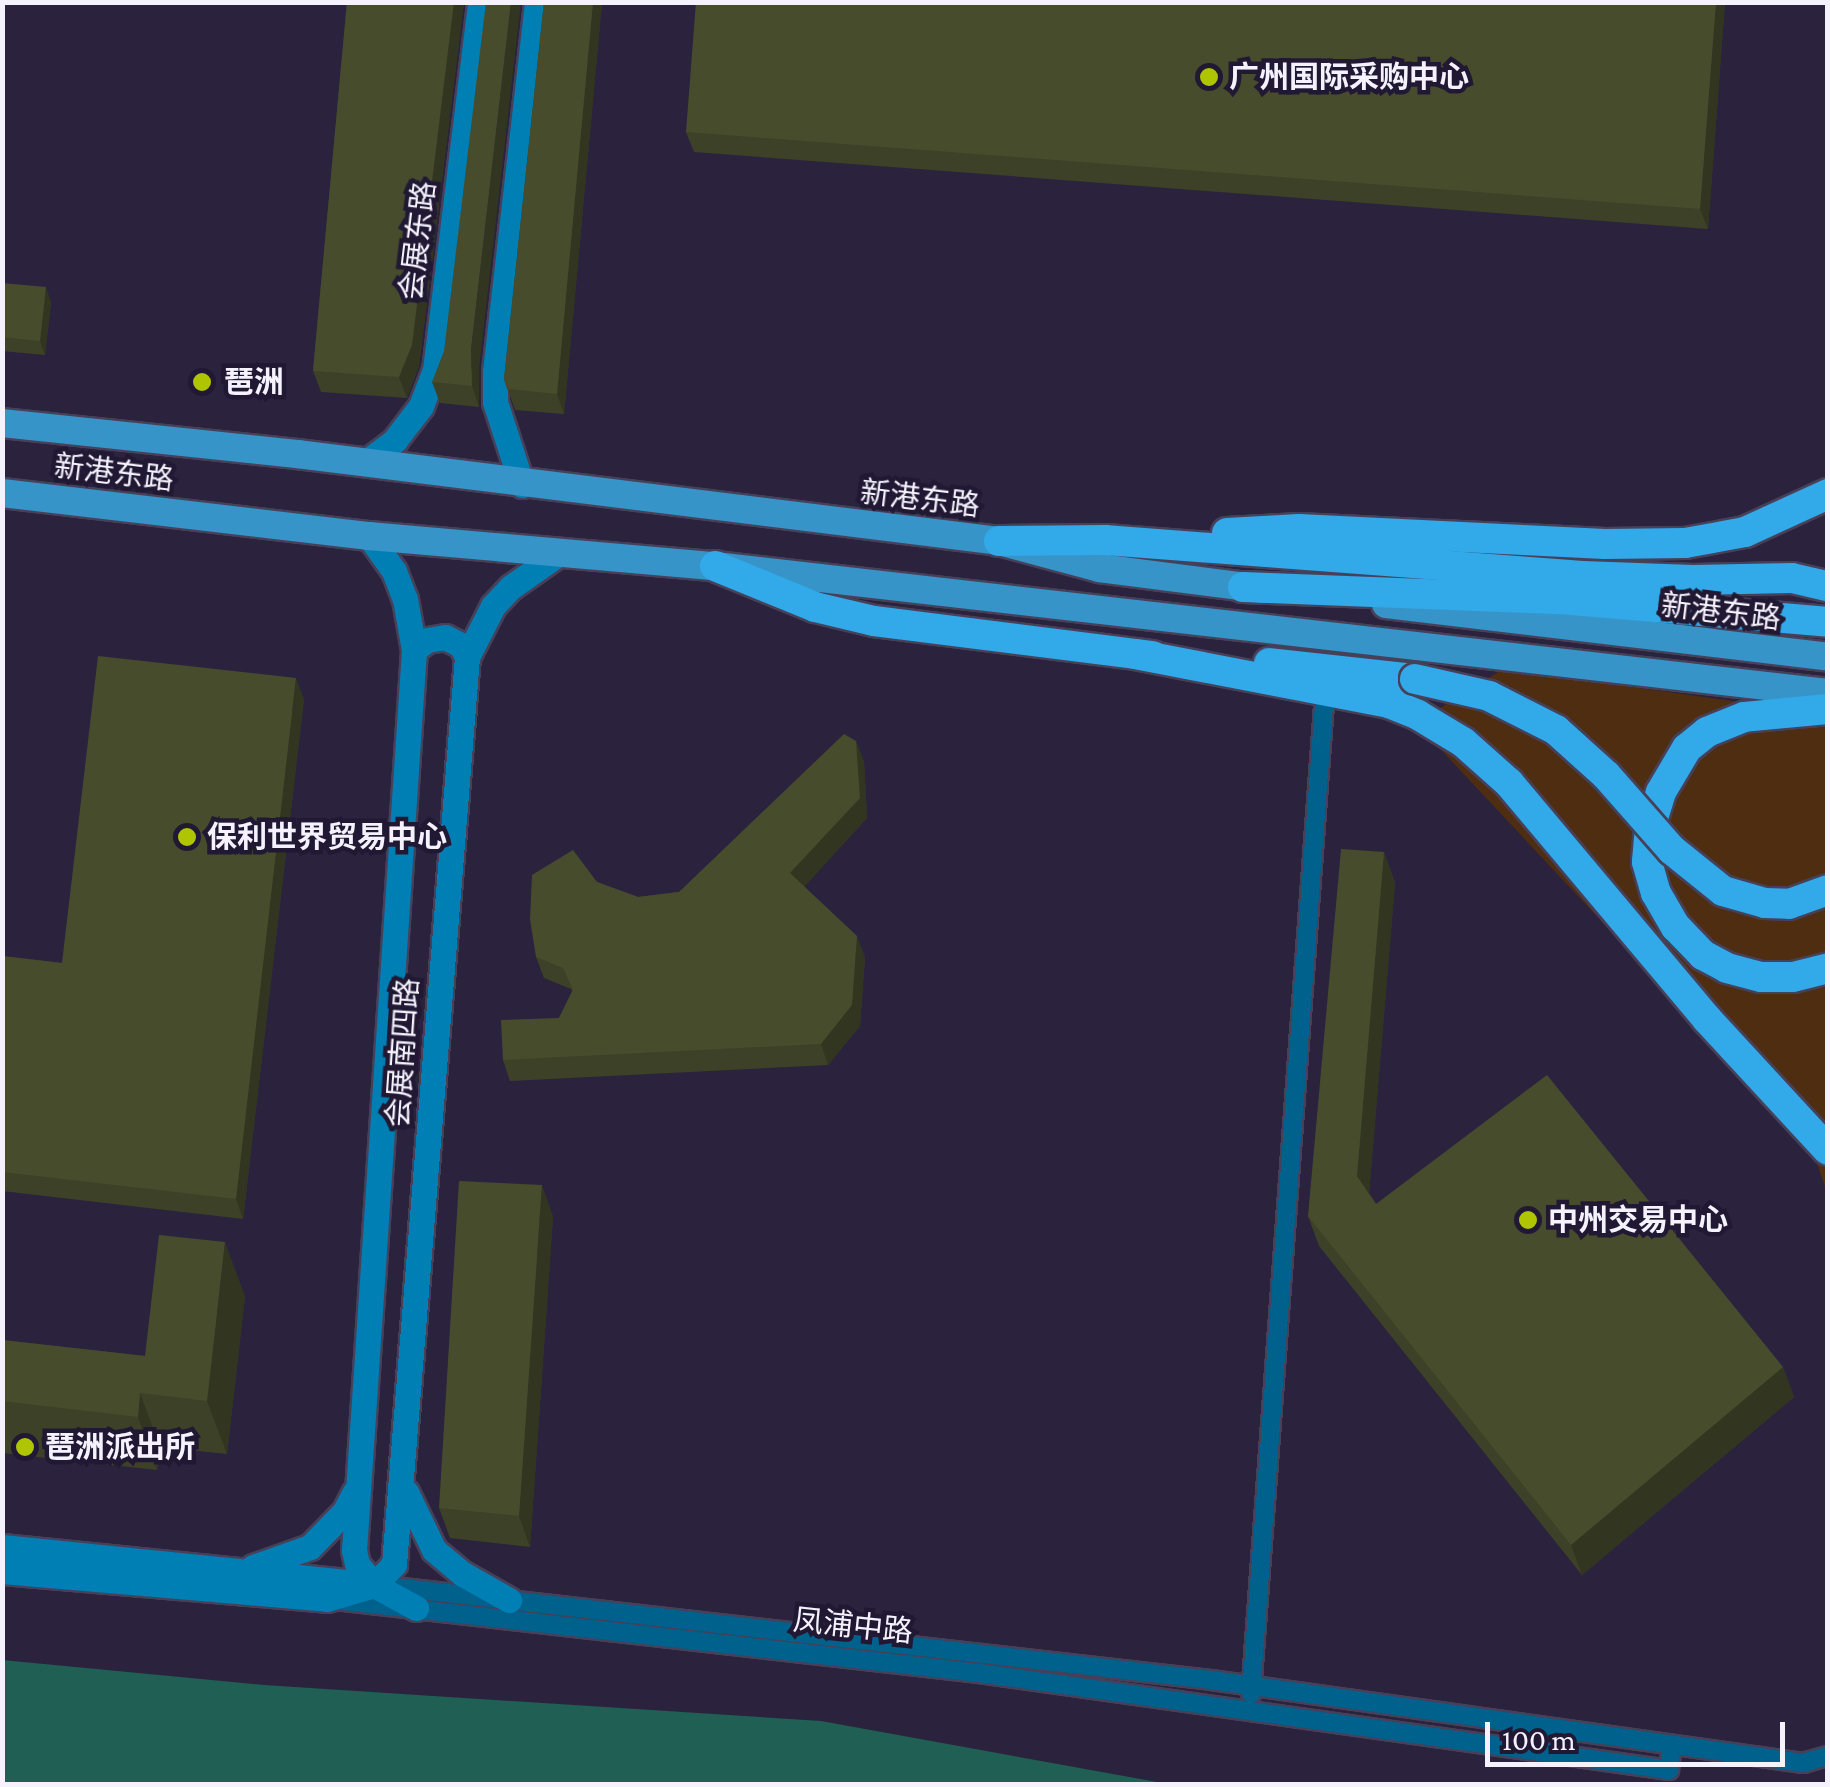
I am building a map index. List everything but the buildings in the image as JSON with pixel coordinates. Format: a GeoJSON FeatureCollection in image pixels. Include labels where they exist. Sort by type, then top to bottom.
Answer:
{"type":"FeatureCollection","features":[{"type":"Feature","properties":{"kind":"highway"},"geometry":{"type":"LineString","coordinates":[[1150,542],[1299,529],[1604,544],[1686,543],[1745,532],[1828,494]]}},
{"type":"Feature","properties":{"kind":"highway"},"geometry":{"type":"LineString","coordinates":[[999,541],[1068,538],[1150,542],[1675,580],[1792,578],[1828,586]]}},
{"type":"Feature","properties":{"kind":"highway"},"geometry":{"type":"LineString","coordinates":[[715,566],[838,613],[912,627],[1135,654],[1414,679],[1489,696],[1556,730],[1606,775],[1672,850],[1723,891],[1766,903],[1790,904],[1828,890]]}},
{"type":"Feature","properties":{"kind":"highway"},"geometry":{"type":"LineString","coordinates":[[1243,587],[1561,599],[1828,622]]}},
{"type":"Feature","properties":{"kind":"highway"},"geometry":{"type":"LineString","coordinates":[[1135,654],[1405,709],[1488,761],[1707,1020],[1828,1150]]}},
{"type":"Feature","properties":{"kind":"highway"},"geometry":{"type":"LineString","coordinates":[[1828,710],[1744,717],[1707,732],[1687,748],[1661,792],[1646,862],[1669,916],[1703,955],[1728,968],[1760,977],[1793,976],[1828,968]]}},
{"type":"Feature","properties":{"kind":"main road","name":"新港东路"},"geometry":{"type":"LineString","coordinates":[[2,423],[365,462],[999,541],[1099,568],[1828,657]]}},
{"type":"Feature","properties":{"kind":"main road","name":"新港东路"},"geometry":{"type":"LineString","coordinates":[[2,493],[369,536],[715,566],[910,592],[1199,620],[1828,693]]}},
{"type":"Feature","properties":{"kind":"street","name":"会展东路"},"geometry":{"type":"LineString","coordinates":[[365,462],[394,440],[420,406],[435,370],[480,2]]}},
{"type":"Feature","properties":{"kind":"street"},"geometry":{"type":"LineString","coordinates":[[522,484],[495,402],[495,371],[537,2]]}},
{"type":"Feature","properties":{"kind":"street","name":"会展南四路"},"geometry":{"type":"LineString","coordinates":[[369,536],[394,571],[405,599],[414,650],[354,1550],[357,1564],[374,1585],[394,1564],[404,1487],[467,657],[493,606],[511,586],[558,554]]}},
{"type":"Feature","properties":{"kind":"street"},"geometry":{"type":"LineString","coordinates":[[414,650],[427,640],[445,637],[462,645],[467,657]]}},
{"type":"Feature","properties":{"kind":"street"},"geometry":{"type":"LineString","coordinates":[[1249,1709],[1325,690]]}},
{"type":"Feature","properties":{"kind":"street"},"geometry":{"type":"LineString","coordinates":[[238,1571],[310,1547],[345,1511],[358,1484]]}},
{"type":"Feature","properties":{"kind":"street"},"geometry":{"type":"LineString","coordinates":[[404,1487],[434,1550],[462,1574],[509,1600]]}},
{"type":"Feature","properties":{"kind":"street","name":"凤浦中路"},"geometry":{"type":"LineString","coordinates":[[2,1547],[374,1585],[1252,1685],[1803,1763],[1827,1756]]}},
{"type":"Feature","properties":{"kind":"street","name":"凤浦中路"},"geometry":{"type":"LineString","coordinates":[[2,1570],[416,1608],[1249,1709],[1669,1770],[1672,1746]]}},
{"type":"Feature","properties":{"kind":"street"},"geometry":{"type":"LineString","coordinates":[[327,1599],[374,1585],[416,1608]]}},
{"type":"Feature","properties":{"kind":"shaded area"},"geometry":{"type":"Polygon","coordinates":[[[1503,669],[1827,714],[1827,1192],[1810,1144],[1416,723],[1503,669]]]}},
{"type":"Feature","properties":{"kind":"shaded area"},"geometry":{"type":"Polygon","coordinates":[[[2,1660],[264,1685],[821,1721],[1168,1784],[3,1784],[2,1660]]]}},
{"type":"Feature","properties":{"kind":"place","name":"广州国际采购中心"},"geometry":{"type":"Point","coordinates":[1209,77]}},
{"type":"Feature","properties":{"kind":"place","name":"琶洲"},"geometry":{"type":"Point","coordinates":[202,382]}},
{"type":"Feature","properties":{"kind":"place","name":"保利世界贸易中心"},"geometry":{"type":"Point","coordinates":[187,837]}},
{"type":"Feature","properties":{"kind":"place","name":"中州交易中心"},"geometry":{"type":"Point","coordinates":[1528,1220]}},
{"type":"Feature","properties":{"kind":"place","name":"琶洲派出所"},"geometry":{"type":"Point","coordinates":[25,1447]}}]}
